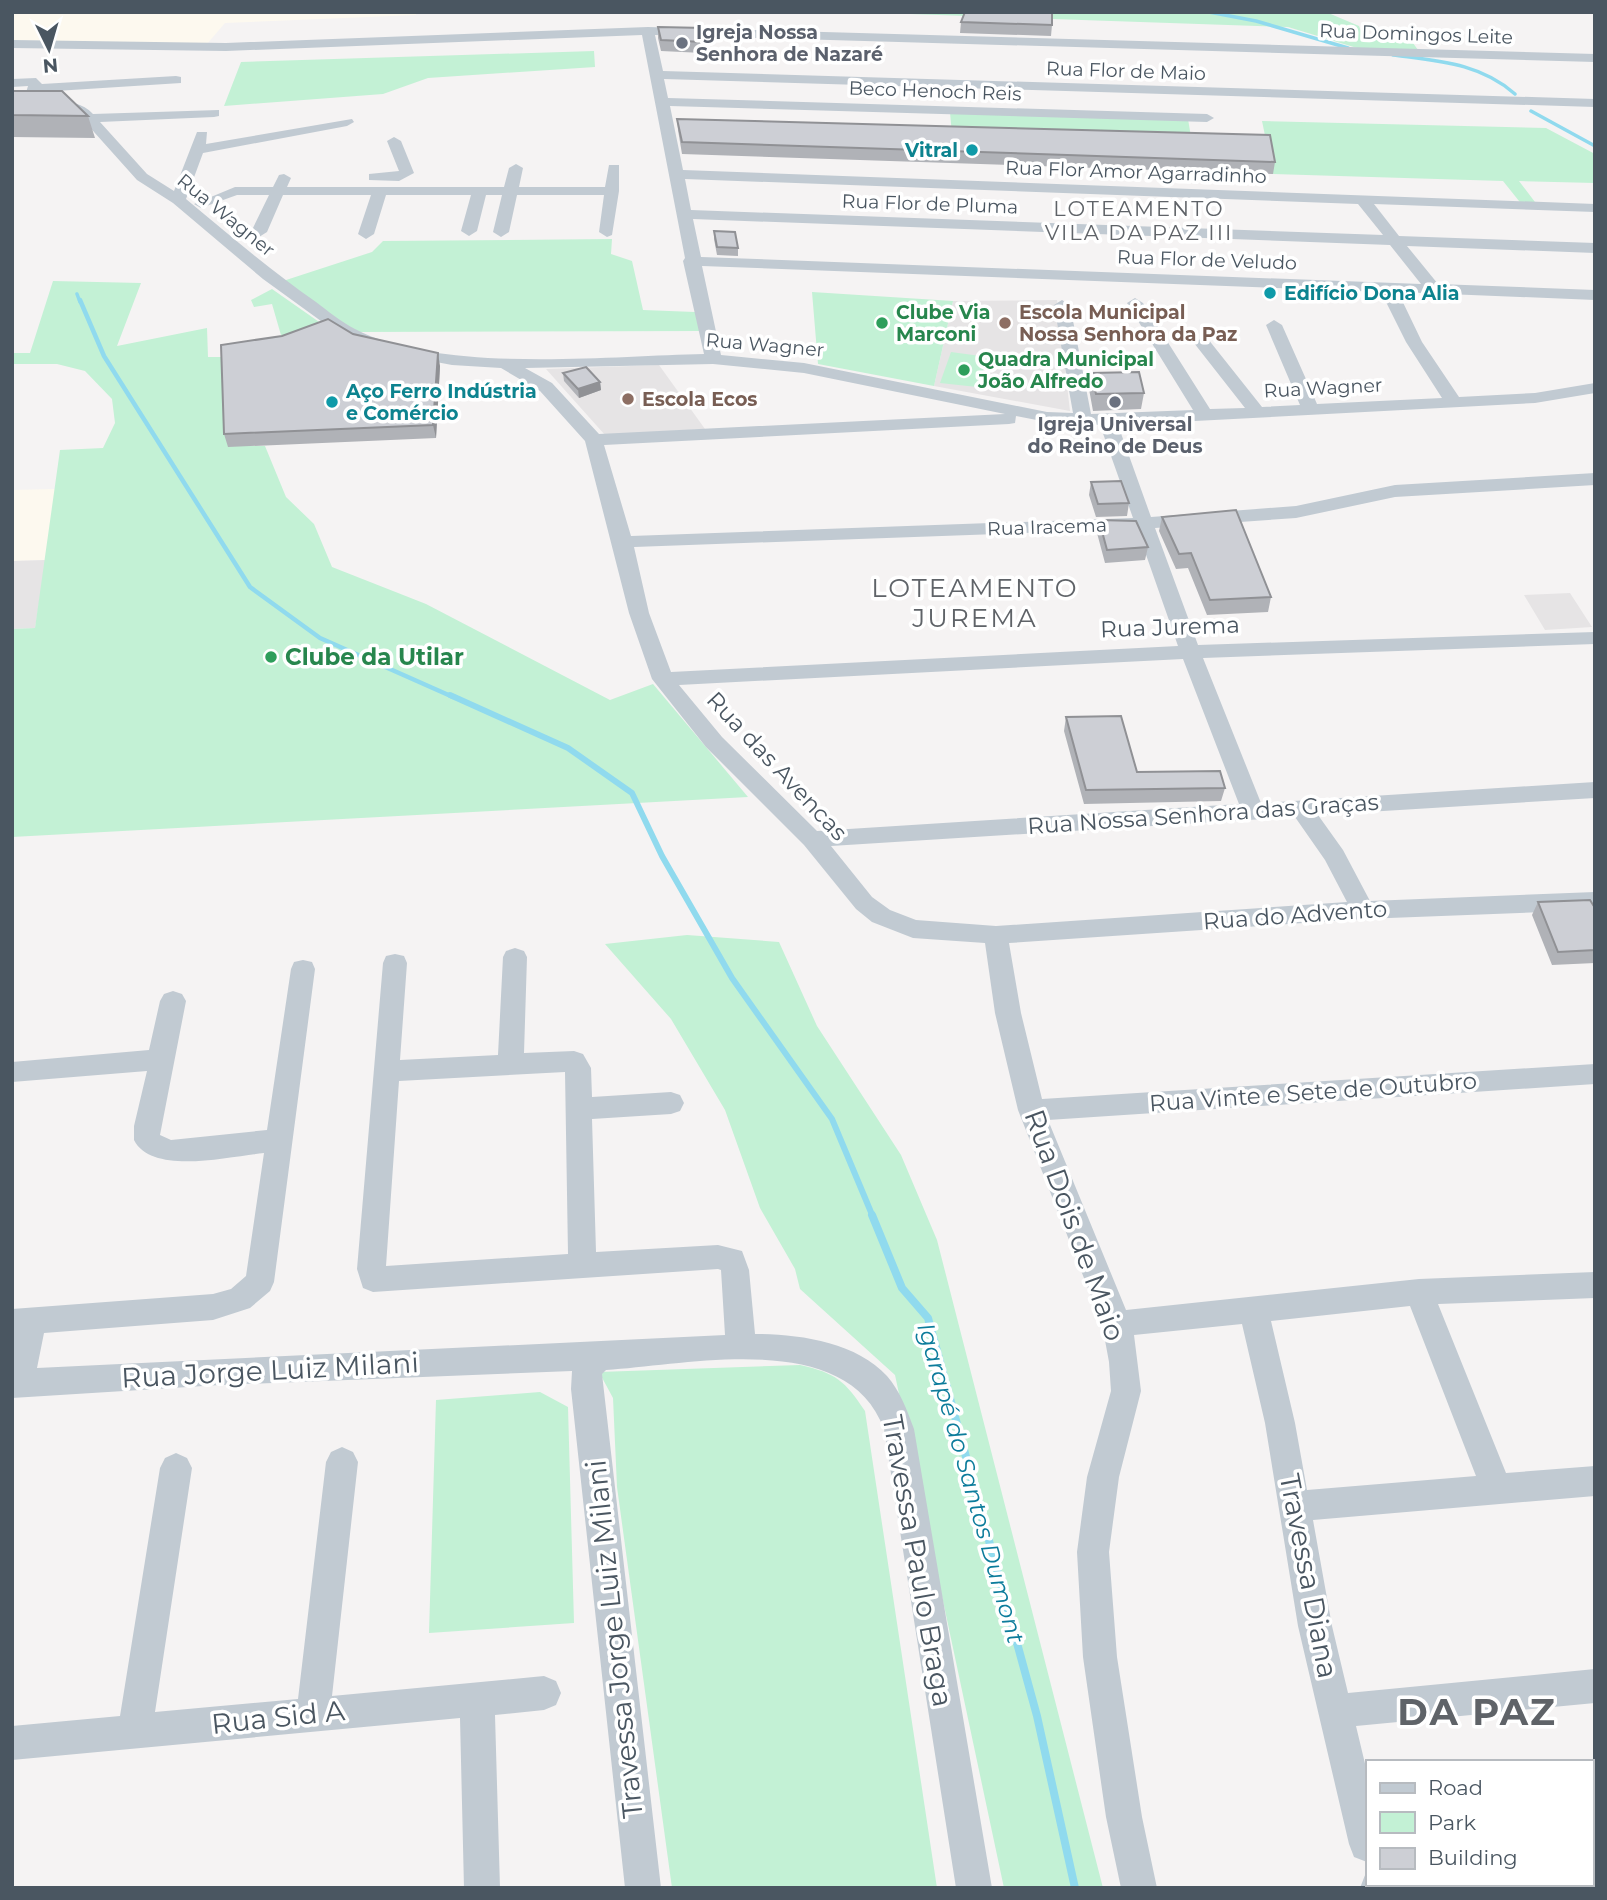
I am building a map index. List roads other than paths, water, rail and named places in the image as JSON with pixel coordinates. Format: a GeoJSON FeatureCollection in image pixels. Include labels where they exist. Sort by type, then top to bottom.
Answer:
{"type":"FeatureCollection","features":[{"type":"Feature","properties":{"kind":"street","name":"Rua Domingos Leite"},"geometry":{"type":"LineString","coordinates":[[12,44],[226,47],[648,31],[1595,58]]}},
{"type":"Feature","properties":{"kind":"street"},"geometry":{"type":"LineString","coordinates":[[648,31],[691,261],[713,359]]}},
{"type":"Feature","properties":{"kind":"street","name":"Rua Flor de Maio"},"geometry":{"type":"LineString","coordinates":[[657,75],[1595,103]]}},
{"type":"Feature","properties":{"kind":"street"},"geometry":{"type":"LineString","coordinates":[[34,88],[176,80]]}},
{"type":"Feature","properties":{"kind":"street"},"geometry":{"type":"LineString","coordinates":[[12,83],[36,82],[20,107]]}},
{"type":"Feature","properties":{"kind":"street","name":"Beco Henoch Reis"},"geometry":{"type":"LineString","coordinates":[[663,102],[1207,118]]}},
{"type":"Feature","properties":{"kind":"street","name":"Rua Wagner"},"geometry":{"type":"LineString","coordinates":[[20,107],[70,106],[89,118],[142,177],[178,200],[269,276],[349,332],[412,353],[452,360],[506,363],[713,359],[843,374],[1047,417],[1107,420],[1535,398],[1595,388]]}},
{"type":"Feature","properties":{"kind":"street"},"geometry":{"type":"LineString","coordinates":[[89,118],[214,113],[195,150],[178,200]]}},
{"type":"Feature","properties":{"kind":"street"},"geometry":{"type":"LineString","coordinates":[[195,150],[347,122]]}},
{"type":"Feature","properties":{"kind":"street"},"geometry":{"type":"LineString","coordinates":[[201,204],[235,191],[281,184],[404,176],[407,173],[394,141]]}},
{"type":"Feature","properties":{"kind":"street"},"geometry":{"type":"LineString","coordinates":[[501,232],[516,168]]}},
{"type":"Feature","properties":{"kind":"street"},"geometry":{"type":"LineString","coordinates":[[607,232],[614,168]]}},
{"type":"Feature","properties":{"kind":"street","name":"Rua Flor Amor Agarradinho"},"geometry":{"type":"LineString","coordinates":[[675,174],[1595,208]]}},
{"type":"Feature","properties":{"kind":"street"},"geometry":{"type":"LineString","coordinates":[[226,178],[380,191],[612,191]]}},
{"type":"Feature","properties":{"kind":"street"},"geometry":{"type":"LineString","coordinates":[[259,232],[281,184]]}},
{"type":"Feature","properties":{"kind":"street"},"geometry":{"type":"LineString","coordinates":[[1062,188],[1078,229]]}},
{"type":"Feature","properties":{"kind":"street"},"geometry":{"type":"LineString","coordinates":[[366,234],[380,191]]}},
{"type":"Feature","properties":{"kind":"street"},"geometry":{"type":"LineString","coordinates":[[469,231],[480,191]]}},
{"type":"Feature","properties":{"kind":"street"},"geometry":{"type":"LineString","coordinates":[[1363,200],[1433,289]]}},
{"type":"Feature","properties":{"kind":"street","name":"Rua Flor de Pluma"},"geometry":{"type":"LineString","coordinates":[[684,214],[1595,248]]}},
{"type":"Feature","properties":{"kind":"street","name":"Rua Flor de Veludo"},"geometry":{"type":"LineString","coordinates":[[691,261],[1595,295]]}},
{"type":"Feature","properties":{"kind":"street"},"geometry":{"type":"LineString","coordinates":[[1387,287],[1414,342],[1454,402]]}},
{"type":"Feature","properties":{"kind":"street"},"geometry":{"type":"LineString","coordinates":[[1135,303],[1206,416]]}},
{"type":"Feature","properties":{"kind":"street"},"geometry":{"type":"LineString","coordinates":[[1062,306],[1083,419]]}},
{"type":"Feature","properties":{"kind":"street"},"geometry":{"type":"LineString","coordinates":[[1274,325],[1311,410]]}},
{"type":"Feature","properties":{"kind":"street"},"geometry":{"type":"LineString","coordinates":[[1202,343],[1258,413]]}},
{"type":"Feature","properties":{"kind":"street","name":"Rua das Avencas"},"geometry":{"type":"LineString","coordinates":[[506,363],[547,387],[594,440],[623,542],[639,613],[663,679],[713,742],[812,839],[864,903],[881,916],[914,929],[996,935]]}},
{"type":"Feature","properties":{"kind":"street"},"geometry":{"type":"LineString","coordinates":[[594,440],[1047,417]]}},
{"type":"Feature","properties":{"kind":"street"},"geometry":{"type":"LineString","coordinates":[[1107,420],[1190,651],[1252,810]]}},
{"type":"Feature","properties":{"kind":"street","name":"Rua Iracema"},"geometry":{"type":"LineString","coordinates":[[623,542],[1144,523],[1296,512],[1344,504],[1395,491],[1595,480]]}},
{"type":"Feature","properties":{"kind":"street","name":"Rua Jurema"},"geometry":{"type":"LineString","coordinates":[[663,679],[1190,651],[1595,638]]}},
{"type":"Feature","properties":{"kind":"street","name":"Rua Nossa Senhora das Graças"},"geometry":{"type":"LineString","coordinates":[[812,839],[1595,790]]}},
{"type":"Feature","properties":{"kind":"street"},"geometry":{"type":"LineString","coordinates":[[1300,807],[1335,856],[1363,910]]}},
{"type":"Feature","properties":{"kind":"street","name":"Rua do Advento"},"geometry":{"type":"LineString","coordinates":[[996,935],[1363,910],[1595,901]]}},
{"type":"Feature","properties":{"kind":"street","name":"Rua Dois de Maio"},"geometry":{"type":"LineString","coordinates":[[996,935],[1008,1013],[1031,1110],[1116,1324],[1124,1362],[1125,1391],[1102,1477],[1093,1552],[1100,1657],[1124,1816],[1139,1888]]}},
{"type":"Feature","properties":{"kind":"street"},"geometry":{"type":"LineString","coordinates":[[510,1063],[514,957]]}},
{"type":"Feature","properties":{"kind":"street"},"geometry":{"type":"LineString","coordinates":[[395,963],[371,1269],[373,1279],[718,1257],[732,1260],[741,1348]]}},
{"type":"Feature","properties":{"kind":"street"},"geometry":{"type":"LineString","coordinates":[[16,1384],[22,1321],[213,1307],[240,1300],[260,1282],[303,969]]}},
{"type":"Feature","properties":{"kind":"street"},"geometry":{"type":"LineString","coordinates":[[173,1001],[147,1126],[147,1140],[157,1148],[171,1151],[279,1140]]}},
{"type":"Feature","properties":{"kind":"street"},"geometry":{"type":"LineString","coordinates":[[12,1072],[145,1060],[159,1062]]}},
{"type":"Feature","properties":{"kind":"street"},"geometry":{"type":"LineString","coordinates":[[387,1071],[574,1061],[578,1068],[582,1266]]}},
{"type":"Feature","properties":{"kind":"street","name":"Rua Vinte e Sete de Outubro"},"geometry":{"type":"LineString","coordinates":[[1031,1110],[1595,1074]]}},
{"type":"Feature","properties":{"kind":"street"},"geometry":{"type":"LineString","coordinates":[[578,1109],[671,1103]]}},
{"type":"Feature","properties":{"kind":"street"},"geometry":{"type":"LineString","coordinates":[[1116,1324],[1419,1292],[1595,1285]]}},
{"type":"Feature","properties":{"kind":"street"},"geometry":{"type":"LineString","coordinates":[[1419,1292],[1497,1489]]}},
{"type":"Feature","properties":{"kind":"street","name":"Travessa Diana"},"geometry":{"type":"LineString","coordinates":[[1253,1308],[1296,1506],[1301,1558],[1366,1840]]}},
{"type":"Feature","properties":{"kind":"street","name":"Travessa Paulo Braga"},"geometry":{"type":"LineString","coordinates":[[528,1360],[741,1348],[800,1351],[852,1368],[873,1380],[893,1410],[909,1476],[974,1888]]}},
{"type":"Feature","properties":{"kind":"street","name":"Travessa Jorge Luiz Milani"},"geometry":{"type":"LineString","coordinates":[[599,1357],[587,1369],[586,1389],[643,1888]]}},
{"type":"Feature","properties":{"kind":"street"},"geometry":{"type":"LineString","coordinates":[[528,1360],[561,1367],[576,1377],[586,1389]]}},
{"type":"Feature","properties":{"kind":"street","name":"Rua Jorge Luiz Milani"},"geometry":{"type":"LineString","coordinates":[[16,1384],[420,1362],[528,1360]]}},
{"type":"Feature","properties":{"kind":"street"},"geometry":{"type":"LineString","coordinates":[[313,1713],[342,1462]]}},
{"type":"Feature","properties":{"kind":"street"},"geometry":{"type":"LineString","coordinates":[[135,1732],[176,1468]]}},
{"type":"Feature","properties":{"kind":"street"},"geometry":{"type":"LineString","coordinates":[[1296,1506],[1595,1481]]}},
{"type":"Feature","properties":{"kind":"street"},"geometry":{"type":"LineString","coordinates":[[1335,1711],[1595,1686]]}},
{"type":"Feature","properties":{"kind":"street","name":"Rua Sid A"},"geometry":{"type":"LineString","coordinates":[[12,1743],[544,1693]]}},
{"type":"Feature","properties":{"kind":"street"},"geometry":{"type":"LineString","coordinates":[[477,1699],[482,1888]]}},
{"type":"Feature","properties":{"kind":"waterway"},"geometry":{"type":"LineString","coordinates":[[1209,12],[1256,21],[1348,48]]}},
{"type":"Feature","properties":{"kind":"waterway"},"geometry":{"type":"LineString","coordinates":[[1393,55],[1458,65],[1488,76],[1515,94]]}},
{"type":"Feature","properties":{"kind":"waterway"},"geometry":{"type":"LineString","coordinates":[[1531,111],[1595,146]]}},
{"type":"Feature","properties":{"kind":"waterway","name":"Igarapé do Santos Dumont"},"geometry":{"type":"LineString","coordinates":[[77,294],[80,302]]}},
{"type":"Feature","properties":{"kind":"waterway","name":"Igarapé do Santos Dumont"},"geometry":{"type":"LineString","coordinates":[[80,300],[104,356],[250,587],[320,638],[453,697]]}},
{"type":"Feature","properties":{"kind":"waterway","name":"Igarapé do Santos Dumont"},"geometry":{"type":"LineString","coordinates":[[450,695],[568,748],[632,793],[662,856],[732,978],[832,1119],[873,1217]]}},
{"type":"Feature","properties":{"kind":"waterway","name":"Igarapé do Santos Dumont"},"geometry":{"type":"LineString","coordinates":[[872,1215],[902,1288],[928,1318],[1037,1716],[1075,1888]]}},
{"type":"Feature","properties":{"kind":"place","name":"Igreja Nossa Senhora de Nazaré"},"geometry":{"type":"Point","coordinates":[682,43]}},
{"type":"Feature","properties":{"kind":"place","name":"Vitral"},"geometry":{"type":"Point","coordinates":[972,150]}},
{"type":"Feature","properties":{"kind":"place","name":"Edifício Dona Alia"},"geometry":{"type":"Point","coordinates":[1270,293]}},
{"type":"Feature","properties":{"kind":"place","name":"Clube Via Marconi"},"geometry":{"type":"Point","coordinates":[882,323]}},
{"type":"Feature","properties":{"kind":"place","name":"Escola Municipal Nossa Senhora da Paz"},"geometry":{"type":"Point","coordinates":[1005,323]}},
{"type":"Feature","properties":{"kind":"place","name":"Quadra Municipal João Alfredo"},"geometry":{"type":"Point","coordinates":[964,370]}},
{"type":"Feature","properties":{"kind":"place","name":"Escola Ecos"},"geometry":{"type":"Point","coordinates":[628,399]}},
{"type":"Feature","properties":{"kind":"place","name":"Aço Ferro Indústria e Comércio"},"geometry":{"type":"Point","coordinates":[332,402]}},
{"type":"Feature","properties":{"kind":"place","name":"Igreja Universal do Reino de Deus"},"geometry":{"type":"Point","coordinates":[1115,402]}},
{"type":"Feature","properties":{"kind":"place","name":"Clube da Utilar"},"geometry":{"type":"Point","coordinates":[271,657]}},
{"type":"Feature","properties":{"kind":"district","name":"LOTEAMENTO VILA DA PAZ III"},"geometry":{"type":"Point","coordinates":[1139,220]}},
{"type":"Feature","properties":{"kind":"district","name":"LOTEAMENTO JUREMA"},"geometry":{"type":"Point","coordinates":[975,603]}},
{"type":"Feature","properties":{"kind":"district","name":"DA PAZ"},"geometry":{"type":"Point","coordinates":[1477,1711]}}]}
